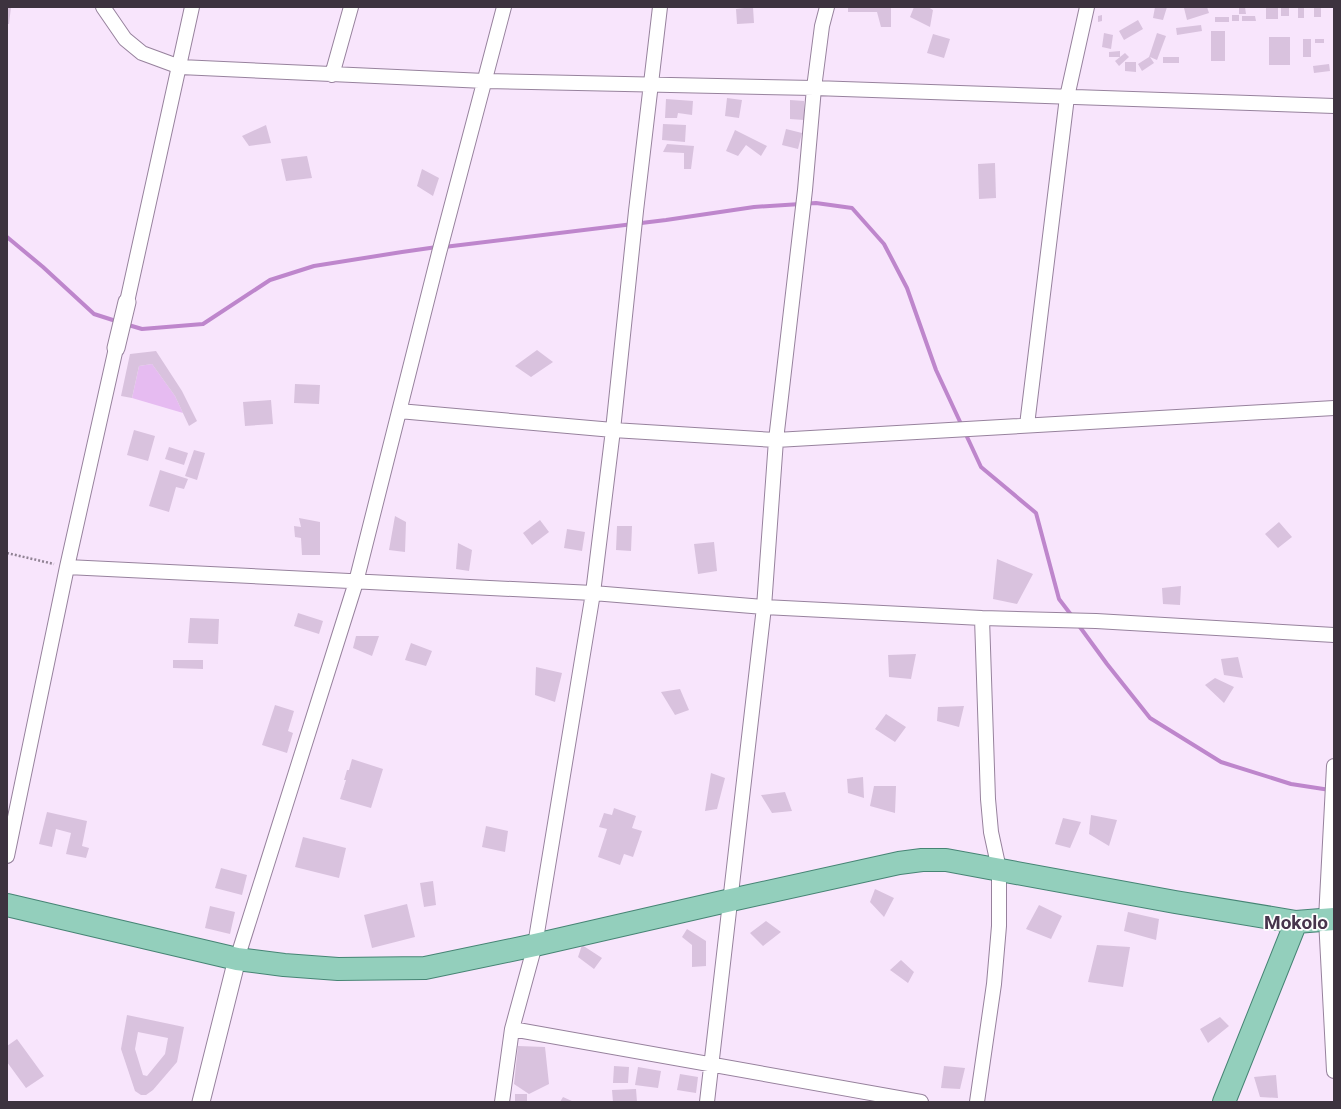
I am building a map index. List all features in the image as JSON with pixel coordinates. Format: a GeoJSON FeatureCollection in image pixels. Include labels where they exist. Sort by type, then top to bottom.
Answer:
{"type":"FeatureCollection","features":[{"type":"Feature","properties":{"kind":"main road"},"geometry":{"type":"LineString","coordinates":[[7,905],[237,959],[284,965],[338,969],[425,968],[535,945],[899,863],[922,860],[946,860],[1175,902],[1296,922],[1330,919]]}},
{"type":"Feature","properties":{"kind":"main road"},"geometry":{"type":"LineString","coordinates":[[1224,1102],[1296,922]]}},
{"type":"Feature","properties":{"kind":"street"},"geometry":{"type":"LineString","coordinates":[[103,7],[125,39],[142,53],[180,67],[485,81],[814,88],[1334,106]]}},
{"type":"Feature","properties":{"kind":"street"},"geometry":{"type":"LineString","coordinates":[[7,856],[67,567],[180,67],[192,7]]}},
{"type":"Feature","properties":{"kind":"street"},"geometry":{"type":"LineString","coordinates":[[332,74],[351,7]]}},
{"type":"Feature","properties":{"kind":"street"},"geometry":{"type":"LineString","coordinates":[[201,1102],[237,959],[356,582],[444,232],[504,7]]}},
{"type":"Feature","properties":{"kind":"street"},"geometry":{"type":"LineString","coordinates":[[502,1102],[512,1029],[535,945],[593,593],[613,430],[633,235],[660,7]]}},
{"type":"Feature","properties":{"kind":"street"},"geometry":{"type":"LineString","coordinates":[[707,1102],[764,607],[776,440],[802,224],[814,88],[822,26],[827,7]]}},
{"type":"Feature","properties":{"kind":"street"},"geometry":{"type":"LineString","coordinates":[[1027,425],[1067,97],[1087,7]]}},
{"type":"Feature","properties":{"kind":"street"},"geometry":{"type":"LineString","coordinates":[[399,411],[613,430],[776,440],[1334,408]]}},
{"type":"Feature","properties":{"kind":"street"},"geometry":{"type":"LineString","coordinates":[[67,567],[593,593],[764,607],[982,618],[1058,619],[1334,634]]}},
{"type":"Feature","properties":{"kind":"street"},"geometry":{"type":"LineString","coordinates":[[977,1102],[994,984],[999,926],[998,869],[991,832],[988,799],[982,618]]}},
{"type":"Feature","properties":{"kind":"street"},"geometry":{"type":"LineString","coordinates":[[1334,773],[1330,919],[1334,1071]]}},
{"type":"Feature","properties":{"kind":"street"},"geometry":{"type":"LineString","coordinates":[[512,1029],[921,1102]]}},
{"type":"Feature","properties":{"kind":"path"},"geometry":{"type":"LineString","coordinates":[[7,553],[67,567]]}},
{"type":"Feature","properties":{"kind":"shaded area"},"geometry":{"type":"Polygon","coordinates":[[[152,364],[175,396],[183,413],[132,398],[139,366],[152,364]]]}},
{"type":"Feature","properties":{"kind":"building"},"geometry":{"type":"Polygon","coordinates":[[[7,7],[11,7],[9,24],[7,24],[7,7]]]}},
{"type":"Feature","properties":{"kind":"building"},"geometry":{"type":"Polygon","coordinates":[[[753,7],[754,23],[737,24],[736,9],[753,7]]]}},
{"type":"Feature","properties":{"kind":"building"},"geometry":{"type":"Polygon","coordinates":[[[848,7],[891,7],[891,27],[881,27],[877,12],[848,12],[848,7]]]}},
{"type":"Feature","properties":{"kind":"building"},"geometry":{"type":"Polygon","coordinates":[[[914,7],[928,7],[933,10],[930,27],[910,17],[914,7]]]}},
{"type":"Feature","properties":{"kind":"building"},"geometry":{"type":"Polygon","coordinates":[[[1155,7],[1167,7],[1163,20],[1153,18],[1155,7]]]}},
{"type":"Feature","properties":{"kind":"building"},"geometry":{"type":"Polygon","coordinates":[[[1207,7],[1209,13],[1187,20],[1184,8],[1207,7]]]}},
{"type":"Feature","properties":{"kind":"building"},"geometry":{"type":"Polygon","coordinates":[[[1239,7],[1245,7],[1246,14],[1239,14],[1239,7]]]}},
{"type":"Feature","properties":{"kind":"building"},"geometry":{"type":"Polygon","coordinates":[[[1266,7],[1278,7],[1278,19],[1266,19],[1266,7]]]}},
{"type":"Feature","properties":{"kind":"building"},"geometry":{"type":"Polygon","coordinates":[[[1281,7],[1289,7],[1289,16],[1281,16],[1281,7]]]}},
{"type":"Feature","properties":{"kind":"building"},"geometry":{"type":"Polygon","coordinates":[[[1298,7],[1304,7],[1304,18],[1298,18],[1298,7]]]}},
{"type":"Feature","properties":{"kind":"building"},"geometry":{"type":"Polygon","coordinates":[[[1314,7],[1321,7],[1321,17],[1314,17],[1314,7]]]}},
{"type":"Feature","properties":{"kind":"building"},"geometry":{"type":"Polygon","coordinates":[[[1102,15],[1102,21],[1098,22],[1098,16],[1102,15]]]}},
{"type":"Feature","properties":{"kind":"building"},"geometry":{"type":"Polygon","coordinates":[[[1232,15],[1239,15],[1239,21],[1232,21],[1232,15]]]}},
{"type":"Feature","properties":{"kind":"building"},"geometry":{"type":"Polygon","coordinates":[[[1242,16],[1255,16],[1256,21],[1242,21],[1242,16]]]}},
{"type":"Feature","properties":{"kind":"building"},"geometry":{"type":"Polygon","coordinates":[[[1215,17],[1229,17],[1229,22],[1215,22],[1215,17]]]}},
{"type":"Feature","properties":{"kind":"building"},"geometry":{"type":"Polygon","coordinates":[[[1138,20],[1143,29],[1124,40],[1119,31],[1138,20]]]}},
{"type":"Feature","properties":{"kind":"building"},"geometry":{"type":"Polygon","coordinates":[[[1201,25],[1202,31],[1177,35],[1176,28],[1201,25]]]}},
{"type":"Feature","properties":{"kind":"building"},"geometry":{"type":"Polygon","coordinates":[[[1211,31],[1225,31],[1225,61],[1211,61],[1211,31]]]}},
{"type":"Feature","properties":{"kind":"building"},"geometry":{"type":"Polygon","coordinates":[[[1104,33],[1113,35],[1111,49],[1102,47],[1104,33]]]}},
{"type":"Feature","properties":{"kind":"building"},"geometry":{"type":"Polygon","coordinates":[[[1157,33],[1166,36],[1157,60],[1150,57],[1154,63],[1142,71],[1138,64],[1149,57],[1157,33]]]}},
{"type":"Feature","properties":{"kind":"building"},"geometry":{"type":"Polygon","coordinates":[[[933,34],[950,39],[944,58],[927,53],[933,34]]]}},
{"type":"Feature","properties":{"kind":"building"},"geometry":{"type":"Polygon","coordinates":[[[1269,37],[1290,37],[1290,65],[1269,65],[1269,37]]]}},
{"type":"Feature","properties":{"kind":"building"},"geometry":{"type":"Polygon","coordinates":[[[1303,39],[1311,39],[1311,57],[1303,57],[1303,39]]]}},
{"type":"Feature","properties":{"kind":"building"},"geometry":{"type":"Polygon","coordinates":[[[1315,39],[1324,39],[1324,43],[1315,43],[1315,39]]]}},
{"type":"Feature","properties":{"kind":"building"},"geometry":{"type":"Polygon","coordinates":[[[1120,51],[1120,57],[1109,57],[1109,52],[1120,51]]]}},
{"type":"Feature","properties":{"kind":"building"},"geometry":{"type":"Polygon","coordinates":[[[1125,53],[1129,57],[1119,66],[1115,61],[1125,53]]]}},
{"type":"Feature","properties":{"kind":"building"},"geometry":{"type":"Polygon","coordinates":[[[1163,57],[1179,57],[1179,63],[1163,63],[1163,57]]]}},
{"type":"Feature","properties":{"kind":"building"},"geometry":{"type":"Polygon","coordinates":[[[1125,62],[1136,62],[1136,72],[1125,71],[1125,62]]]}},
{"type":"Feature","properties":{"kind":"building"},"geometry":{"type":"Polygon","coordinates":[[[1329,64],[1330,71],[1314,73],[1313,66],[1329,64]]]}},
{"type":"Feature","properties":{"kind":"building"},"geometry":{"type":"Polygon","coordinates":[[[727,98],[742,100],[739,118],[725,116],[727,98]]]}},
{"type":"Feature","properties":{"kind":"building"},"geometry":{"type":"Polygon","coordinates":[[[666,99],[693,101],[692,115],[678,113],[677,118],[665,118],[666,99]]]}},
{"type":"Feature","properties":{"kind":"building"},"geometry":{"type":"Polygon","coordinates":[[[790,100],[804,101],[804,120],[790,119],[790,100]]]}},
{"type":"Feature","properties":{"kind":"building"},"geometry":{"type":"Polygon","coordinates":[[[663,124],[686,125],[685,142],[662,140],[663,124]]]}},
{"type":"Feature","properties":{"kind":"building"},"geometry":{"type":"Polygon","coordinates":[[[266,125],[271,143],[249,146],[242,136],[266,125]]]}},
{"type":"Feature","properties":{"kind":"building"},"geometry":{"type":"Polygon","coordinates":[[[786,129],[802,133],[798,149],[782,145],[786,129]]]}},
{"type":"Feature","properties":{"kind":"building"},"geometry":{"type":"Polygon","coordinates":[[[735,130],[767,146],[761,156],[746,145],[738,156],[726,151],[735,130]]]}},
{"type":"Feature","properties":{"kind":"building"},"geometry":{"type":"Polygon","coordinates":[[[667,144],[694,146],[691,169],[684,169],[684,153],[663,152],[667,144]]]}},
{"type":"Feature","properties":{"kind":"building"},"geometry":{"type":"Polygon","coordinates":[[[307,156],[312,178],[286,181],[281,159],[307,156]]]}},
{"type":"Feature","properties":{"kind":"building"},"geometry":{"type":"Polygon","coordinates":[[[995,163],[996,198],[979,199],[978,164],[995,163]]]}},
{"type":"Feature","properties":{"kind":"building"},"geometry":{"type":"Polygon","coordinates":[[[422,169],[439,178],[433,196],[417,186],[422,169]]]}},
{"type":"Feature","properties":{"kind":"building"},"geometry":{"type":"Polygon","coordinates":[[[537,350],[553,362],[531,377],[515,366],[537,350]]]}},
{"type":"Feature","properties":{"kind":"building"},"geometry":{"type":"Polygon","coordinates":[[[156,351],[182,391],[197,421],[189,426],[175,396],[152,364],[139,366],[132,398],[121,396],[130,354],[156,351]]]}},
{"type":"Feature","properties":{"kind":"building"},"geometry":{"type":"Polygon","coordinates":[[[295,384],[320,385],[319,404],[294,403],[295,384]]]}},
{"type":"Feature","properties":{"kind":"building"},"geometry":{"type":"Polygon","coordinates":[[[271,400],[273,424],[245,426],[243,402],[271,400]]]}},
{"type":"Feature","properties":{"kind":"building"},"geometry":{"type":"Polygon","coordinates":[[[134,430],[155,436],[148,461],[127,455],[134,430]]]}},
{"type":"Feature","properties":{"kind":"building"},"geometry":{"type":"Polygon","coordinates":[[[169,447],[188,453],[184,465],[165,459],[169,447]]]}},
{"type":"Feature","properties":{"kind":"building"},"geometry":{"type":"Polygon","coordinates":[[[194,450],[205,453],[197,480],[185,476],[194,450]]]}},
{"type":"Feature","properties":{"kind":"building"},"geometry":{"type":"Polygon","coordinates":[[[160,470],[188,479],[184,489],[176,487],[169,512],[149,506],[160,470]]]}},
{"type":"Feature","properties":{"kind":"building"},"geometry":{"type":"Polygon","coordinates":[[[395,516],[406,522],[405,552],[389,550],[395,516]]]}},
{"type":"Feature","properties":{"kind":"building"},"geometry":{"type":"Polygon","coordinates":[[[299,518],[320,522],[320,555],[302,555],[301,538],[295,537],[294,526],[301,527],[299,518]]]}},
{"type":"Feature","properties":{"kind":"building"},"geometry":{"type":"Polygon","coordinates":[[[540,520],[549,532],[532,545],[523,533],[540,520]]]}},
{"type":"Feature","properties":{"kind":"building"},"geometry":{"type":"Polygon","coordinates":[[[1279,522],[1292,537],[1278,548],[1265,534],[1279,522]]]}},
{"type":"Feature","properties":{"kind":"building"},"geometry":{"type":"Polygon","coordinates":[[[617,526],[632,526],[631,551],[616,550],[617,526]]]}},
{"type":"Feature","properties":{"kind":"building"},"geometry":{"type":"Polygon","coordinates":[[[567,529],[585,532],[582,551],[564,548],[567,529]]]}},
{"type":"Feature","properties":{"kind":"building"},"geometry":{"type":"Polygon","coordinates":[[[714,542],[717,571],[698,574],[694,544],[714,542]]]}},
{"type":"Feature","properties":{"kind":"building"},"geometry":{"type":"Polygon","coordinates":[[[458,543],[472,550],[469,571],[456,569],[458,543]]]}},
{"type":"Feature","properties":{"kind":"building"},"geometry":{"type":"Polygon","coordinates":[[[997,559],[1033,574],[1017,604],[993,599],[997,559]]]}},
{"type":"Feature","properties":{"kind":"building"},"geometry":{"type":"Polygon","coordinates":[[[1181,586],[1180,605],[1163,604],[1162,588],[1181,586]]]}},
{"type":"Feature","properties":{"kind":"building"},"geometry":{"type":"Polygon","coordinates":[[[298,613],[323,621],[319,634],[294,626],[298,613]]]}},
{"type":"Feature","properties":{"kind":"building"},"geometry":{"type":"Polygon","coordinates":[[[190,618],[219,619],[218,644],[188,643],[190,618]]]}},
{"type":"Feature","properties":{"kind":"building"},"geometry":{"type":"Polygon","coordinates":[[[356,636],[379,636],[372,656],[353,648],[356,636]]]}},
{"type":"Feature","properties":{"kind":"building"},"geometry":{"type":"Polygon","coordinates":[[[411,643],[432,651],[426,666],[405,660],[411,643]]]}},
{"type":"Feature","properties":{"kind":"building"},"geometry":{"type":"Polygon","coordinates":[[[916,654],[911,679],[889,677],[888,655],[916,654]]]}},
{"type":"Feature","properties":{"kind":"building"},"geometry":{"type":"Polygon","coordinates":[[[1238,657],[1243,678],[1224,675],[1221,659],[1238,657]]]}},
{"type":"Feature","properties":{"kind":"building"},"geometry":{"type":"Polygon","coordinates":[[[173,660],[203,660],[203,669],[173,668],[173,660]]]}},
{"type":"Feature","properties":{"kind":"building"},"geometry":{"type":"Polygon","coordinates":[[[536,667],[562,673],[555,702],[535,695],[536,667]]]}},
{"type":"Feature","properties":{"kind":"building"},"geometry":{"type":"Polygon","coordinates":[[[1215,678],[1234,687],[1224,703],[1205,685],[1215,678]]]}},
{"type":"Feature","properties":{"kind":"building"},"geometry":{"type":"Polygon","coordinates":[[[680,689],[689,710],[675,715],[661,692],[680,689]]]}},
{"type":"Feature","properties":{"kind":"building"},"geometry":{"type":"Polygon","coordinates":[[[275,705],[294,711],[288,731],[293,733],[287,753],[262,745],[275,705]]]}},
{"type":"Feature","properties":{"kind":"building"},"geometry":{"type":"Polygon","coordinates":[[[964,706],[959,727],[937,721],[938,707],[964,706]]]}},
{"type":"Feature","properties":{"kind":"building"},"geometry":{"type":"Polygon","coordinates":[[[886,714],[906,727],[895,742],[875,729],[886,714]]]}},
{"type":"Feature","properties":{"kind":"building"},"geometry":{"type":"Polygon","coordinates":[[[352,759],[383,769],[371,808],[340,799],[346,780],[344,780],[347,770],[349,770],[352,759]]]}},
{"type":"Feature","properties":{"kind":"building"},"geometry":{"type":"Polygon","coordinates":[[[711,773],[725,778],[717,809],[705,811],[711,773]]]}},
{"type":"Feature","properties":{"kind":"building"},"geometry":{"type":"Polygon","coordinates":[[[863,777],[864,798],[848,793],[847,779],[863,777]]]}},
{"type":"Feature","properties":{"kind":"building"},"geometry":{"type":"Polygon","coordinates":[[[874,786],[896,786],[895,813],[870,806],[874,786]]]}},
{"type":"Feature","properties":{"kind":"building"},"geometry":{"type":"Polygon","coordinates":[[[785,792],[792,811],[772,813],[761,795],[785,792]]]}},
{"type":"Feature","properties":{"kind":"building"},"geometry":{"type":"Polygon","coordinates":[[[614,808],[636,816],[632,828],[642,831],[633,857],[624,854],[620,865],[598,857],[607,829],[599,827],[604,813],[612,815],[614,808]]]}},
{"type":"Feature","properties":{"kind":"building"},"geometry":{"type":"Polygon","coordinates":[[[47,812],[87,821],[82,846],[89,848],[86,858],[66,854],[71,833],[56,829],[52,847],[39,844],[47,812]]]}},
{"type":"Feature","properties":{"kind":"building"},"geometry":{"type":"Polygon","coordinates":[[[1091,815],[1117,820],[1109,846],[1089,834],[1091,815]]]}},
{"type":"Feature","properties":{"kind":"building"},"geometry":{"type":"Polygon","coordinates":[[[1063,818],[1081,822],[1070,848],[1055,844],[1063,818]]]}},
{"type":"Feature","properties":{"kind":"building"},"geometry":{"type":"Polygon","coordinates":[[[486,826],[508,831],[505,852],[482,847],[486,826]]]}},
{"type":"Feature","properties":{"kind":"building"},"geometry":{"type":"Polygon","coordinates":[[[303,837],[346,848],[339,878],[295,867],[303,837]]]}},
{"type":"Feature","properties":{"kind":"building"},"geometry":{"type":"Polygon","coordinates":[[[221,868],[247,875],[242,895],[215,888],[221,868]]]}},
{"type":"Feature","properties":{"kind":"building"},"geometry":{"type":"Polygon","coordinates":[[[433,881],[436,905],[424,907],[420,883],[433,881]]]}},
{"type":"Feature","properties":{"kind":"building"},"geometry":{"type":"Polygon","coordinates":[[[875,889],[894,898],[884,917],[870,902],[875,889]]]}},
{"type":"Feature","properties":{"kind":"building"},"geometry":{"type":"Polygon","coordinates":[[[407,904],[415,937],[372,948],[364,915],[407,904]]]}},
{"type":"Feature","properties":{"kind":"building"},"geometry":{"type":"Polygon","coordinates":[[[1039,905],[1062,916],[1051,939],[1026,929],[1039,905]]]}},
{"type":"Feature","properties":{"kind":"building"},"geometry":{"type":"Polygon","coordinates":[[[210,906],[235,912],[230,934],[205,928],[210,906]]]}},
{"type":"Feature","properties":{"kind":"building"},"geometry":{"type":"Polygon","coordinates":[[[1128,912],[1159,919],[1156,940],[1124,931],[1128,912]]]}},
{"type":"Feature","properties":{"kind":"building"},"geometry":{"type":"Polygon","coordinates":[[[766,921],[781,932],[763,946],[750,933],[766,921]]]}},
{"type":"Feature","properties":{"kind":"building"},"geometry":{"type":"Polygon","coordinates":[[[687,929],[706,941],[706,966],[692,967],[692,945],[682,937],[687,929]]]}},
{"type":"Feature","properties":{"kind":"building"},"geometry":{"type":"Polygon","coordinates":[[[582,945],[602,958],[594,969],[578,957],[582,945]]]}},
{"type":"Feature","properties":{"kind":"building"},"geometry":{"type":"Polygon","coordinates":[[[1097,945],[1130,947],[1123,987],[1088,982],[1097,945]]]}},
{"type":"Feature","properties":{"kind":"building"},"geometry":{"type":"Polygon","coordinates":[[[901,960],[914,972],[908,983],[890,970],[901,960]]]}},
{"type":"Feature","properties":{"kind":"building"},"geometry":{"type":"Polygon","coordinates":[[[127,1015],[184,1027],[177,1062],[153,1090],[146,1095],[141,1095],[135,1091],[121,1049],[127,1015]],[[138,1032],[135,1049],[143,1075],[147,1076],[165,1054],[168,1038],[138,1032]]]}},
{"type":"Feature","properties":{"kind":"building"},"geometry":{"type":"Polygon","coordinates":[[[1220,1017],[1229,1026],[1208,1043],[1200,1029],[1220,1017]]]}},
{"type":"Feature","properties":{"kind":"building"},"geometry":{"type":"Polygon","coordinates":[[[17,1039],[44,1076],[26,1088],[7,1062],[7,1046],[17,1039]]]}},
{"type":"Feature","properties":{"kind":"building"},"geometry":{"type":"Polygon","coordinates":[[[518,1046],[545,1047],[549,1084],[529,1094],[514,1084],[518,1046]]]}},
{"type":"Feature","properties":{"kind":"building"},"geometry":{"type":"Polygon","coordinates":[[[614,1066],[629,1067],[628,1083],[613,1083],[614,1066]]]}},
{"type":"Feature","properties":{"kind":"building"},"geometry":{"type":"Polygon","coordinates":[[[944,1066],[965,1068],[960,1089],[941,1088],[944,1066]]]}},
{"type":"Feature","properties":{"kind":"building"},"geometry":{"type":"Polygon","coordinates":[[[638,1067],[661,1071],[658,1088],[635,1085],[638,1067]]]}},
{"type":"Feature","properties":{"kind":"building"},"geometry":{"type":"Polygon","coordinates":[[[680,1074],[698,1077],[696,1093],[677,1090],[680,1074]]]}},
{"type":"Feature","properties":{"kind":"building"},"geometry":{"type":"Polygon","coordinates":[[[1276,1075],[1278,1098],[1260,1097],[1254,1077],[1276,1075]]]}},
{"type":"Feature","properties":{"kind":"building"},"geometry":{"type":"Polygon","coordinates":[[[636,1089],[637,1102],[613,1102],[612,1090],[636,1089]]]}},
{"type":"Feature","properties":{"kind":"building"},"geometry":{"type":"Polygon","coordinates":[[[515,1094],[527,1094],[527,1102],[515,1102],[515,1094]]]}},
{"type":"Feature","properties":{"kind":"building"},"geometry":{"type":"Polygon","coordinates":[[[563,1097],[574,1102],[560,1102],[563,1097]]]}},
{"type":"Feature","properties":{"kind":"waterway"},"geometry":{"type":"LineString","coordinates":[[444,247],[666,220],[754,207],[816,203],[852,208],[884,244],[907,288],[936,370],[981,467],[1036,513],[1059,599],[1072,616]]}},
{"type":"Feature","properties":{"kind":"waterway"},"geometry":{"type":"LineString","coordinates":[[7,237],[43,267],[94,314],[119,322]]}},
{"type":"Feature","properties":{"kind":"waterway"},"geometry":{"type":"LineString","coordinates":[[125,324],[142,329],[203,324],[270,280],[314,266],[437,247]]}},
{"type":"Feature","properties":{"kind":"waterway"},"geometry":{"type":"LineString","coordinates":[[1077,623],[1150,718],[1221,762],[1291,784],[1330,790]]}},
{"type":"Feature","properties":{"kind":"district","name":"Mokolo"},"geometry":{"type":"Point","coordinates":[1296,922]}}]}
